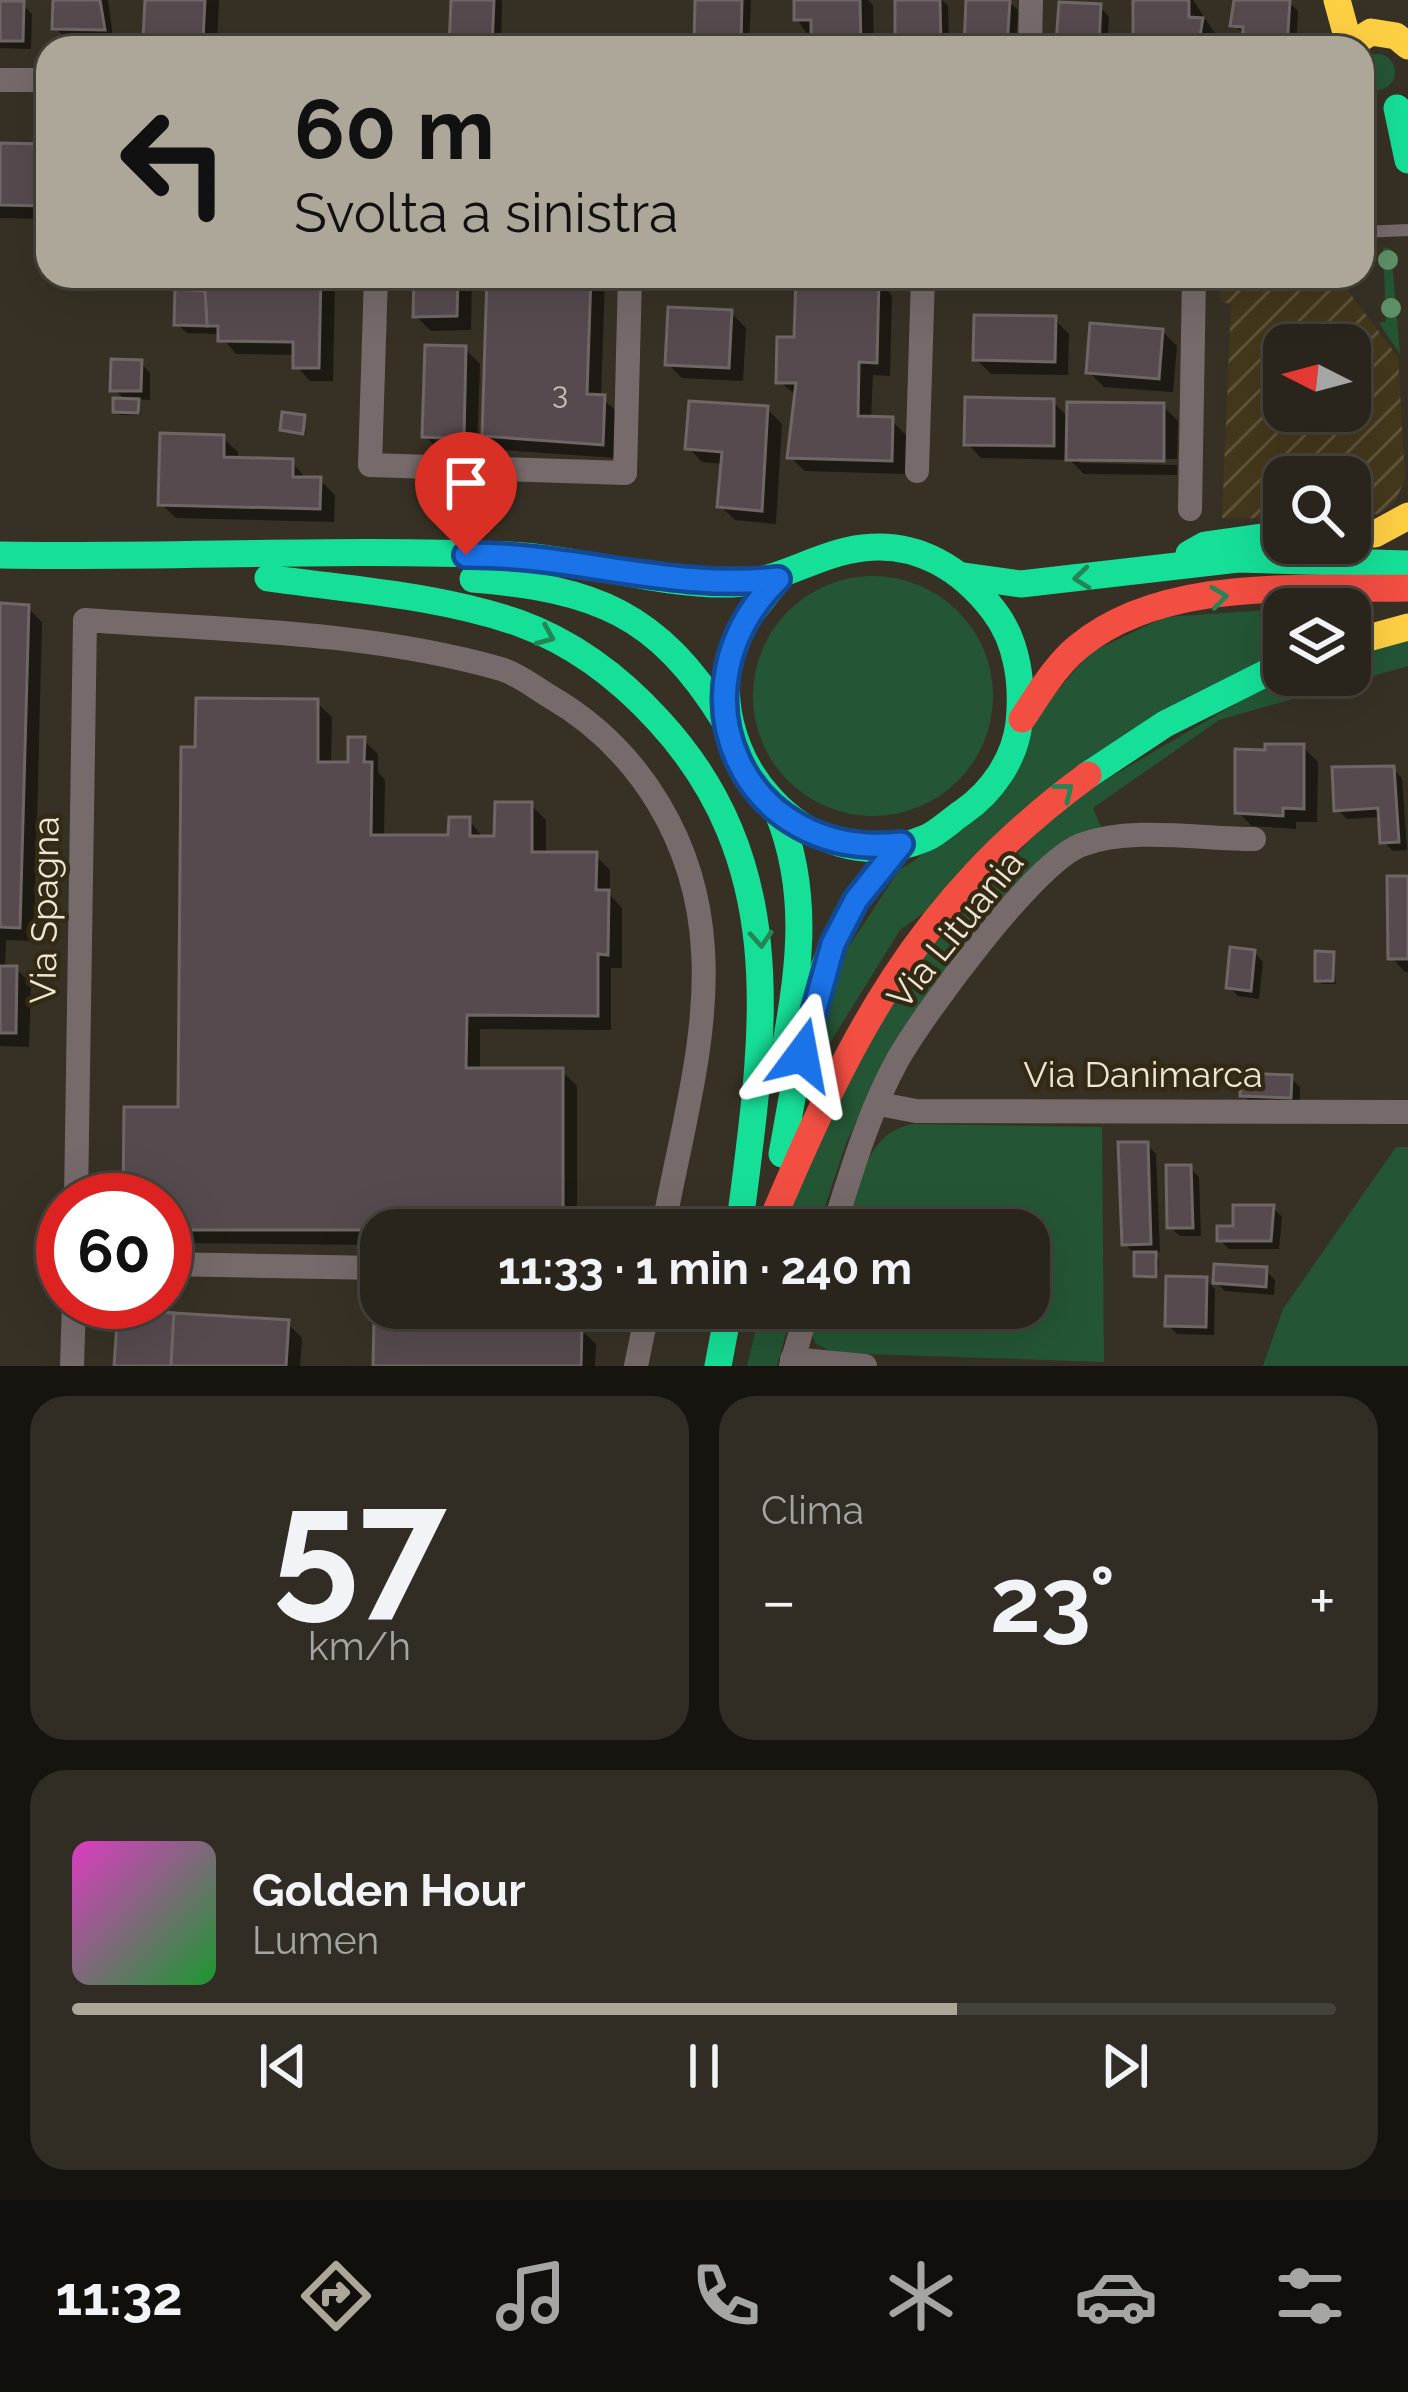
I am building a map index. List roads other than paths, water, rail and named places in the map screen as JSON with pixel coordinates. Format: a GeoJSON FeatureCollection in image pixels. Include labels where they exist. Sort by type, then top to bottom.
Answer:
{"type":"FeatureCollection","features":[{"type":"Feature","properties":{"kind":"main road"},"geometry":{"type":"LineString","coordinates":[[1337,0],[1346,36]]}},
{"type":"Feature","properties":{"kind":"main road"},"geometry":{"type":"LineString","coordinates":[[1374,36],[1384,32],[1408,46]]}},
{"type":"Feature","properties":{"kind":"main road"},"geometry":{"type":"LineString","coordinates":[[1402,104],[1408,160]]}},
{"type":"Feature","properties":{"kind":"main road"},"geometry":{"type":"LineString","coordinates":[[1371,534],[1408,516]]}},
{"type":"Feature","properties":{"kind":"main road"},"geometry":{"type":"LineString","coordinates":[[1165,568],[1205,545],[1263,537]]}},
{"type":"Feature","properties":{"kind":"main road"},"geometry":{"type":"LineString","coordinates":[[1408,564],[1238,559],[1021,584],[964,576],[910,550],[876,545],[811,559],[778,579],[750,610],[730,650],[722,692],[725,721],[734,753],[754,789],[778,813],[835,842],[901,844],[933,834],[985,797],[1002,774],[1022,719],[1053,672],[1091,638],[1134,617],[1187,600],[1408,588]]}},
{"type":"Feature","properties":{"kind":"main road"},"geometry":{"type":"LineString","coordinates":[[0,555],[512,555],[601,564],[681,581],[778,579]]}},
{"type":"Feature","properties":{"kind":"main road"},"geometry":{"type":"LineString","coordinates":[[103,558],[452,607],[555,637],[610,674],[652,711],[712,781],[748,862],[759,910],[764,988],[741,1209]]}},
{"type":"Feature","properties":{"kind":"main road"},"geometry":{"type":"LineString","coordinates":[[268,578],[369,574],[514,581],[598,599],[659,632],[695,667],[725,721]]}},
{"type":"Feature","properties":{"kind":"main road"},"geometry":{"type":"LineString","coordinates":[[964,576],[1000,614],[1016,650],[1022,719]]}},
{"type":"Feature","properties":{"kind":"main road"},"geometry":{"type":"LineString","coordinates":[[1371,637],[1408,627]]}},
{"type":"Feature","properties":{"kind":"main road"},"geometry":{"type":"LineString","coordinates":[[776,1209],[812,1123],[879,995],[950,900],[1089,772],[1144,734],[1263,674]]}},
{"type":"Feature","properties":{"kind":"main road"},"geometry":{"type":"LineString","coordinates":[[745,1209],[775,1107],[802,951],[803,888],[778,813]]}},
{"type":"Feature","properties":{"kind":"main road"},"geometry":{"type":"LineString","coordinates":[[771,1209],[811,1011],[833,944],[856,900],[901,844]]}},
{"type":"Feature","properties":{"kind":"main road"},"geometry":{"type":"LineString","coordinates":[[718,1366],[727,1329]]}},
{"type":"Feature","properties":{"kind":"street"},"geometry":{"type":"LineString","coordinates":[[1030,36],[1031,0]]}},
{"type":"Feature","properties":{"kind":"street"},"geometry":{"type":"LineString","coordinates":[[0,80],[36,80]]}},
{"type":"Feature","properties":{"kind":"street"},"geometry":{"type":"LineString","coordinates":[[376,288],[370,465],[625,473],[630,288]]}},
{"type":"Feature","properties":{"kind":"street"},"geometry":{"type":"LineString","coordinates":[[917,471],[923,288]]}},
{"type":"Feature","properties":{"kind":"street"},"geometry":{"type":"LineString","coordinates":[[1190,509],[1194,288]]}},
{"type":"Feature","properties":{"kind":"street","name":"Via Spagna"},"geometry":{"type":"LineString","coordinates":[[76,1173],[85,620],[339,638],[506,670],[579,713],[633,761],[695,880],[704,953],[698,1028],[667,1209]]}},
{"type":"Feature","properties":{"kind":"street","name":"Via Lituania"},"geometry":{"type":"LineString","coordinates":[[841,1209],[898,1059],[989,932],[1076,847],[1109,838],[1254,839]]}},
{"type":"Feature","properties":{"kind":"street","name":"Via Danimarca"},"geometry":{"type":"LineString","coordinates":[[879,1104],[916,1111],[1408,1112]]}},
{"type":"Feature","properties":{"kind":"street"},"geometry":{"type":"LineString","coordinates":[[192,1264],[360,1268]]}},
{"type":"Feature","properties":{"kind":"street"},"geometry":{"type":"LineString","coordinates":[[72,1366],[73,1329]]}},
{"type":"Feature","properties":{"kind":"street"},"geometry":{"type":"LineString","coordinates":[[636,1366],[644,1329]]}},
{"type":"Feature","properties":{"kind":"street"},"geometry":{"type":"LineString","coordinates":[[801,1329],[791,1362],[865,1366]]}},
{"type":"Feature","properties":{"kind":"lane"},"geometry":{"type":"LineString","coordinates":[[1374,231],[1408,230]]}}]}
